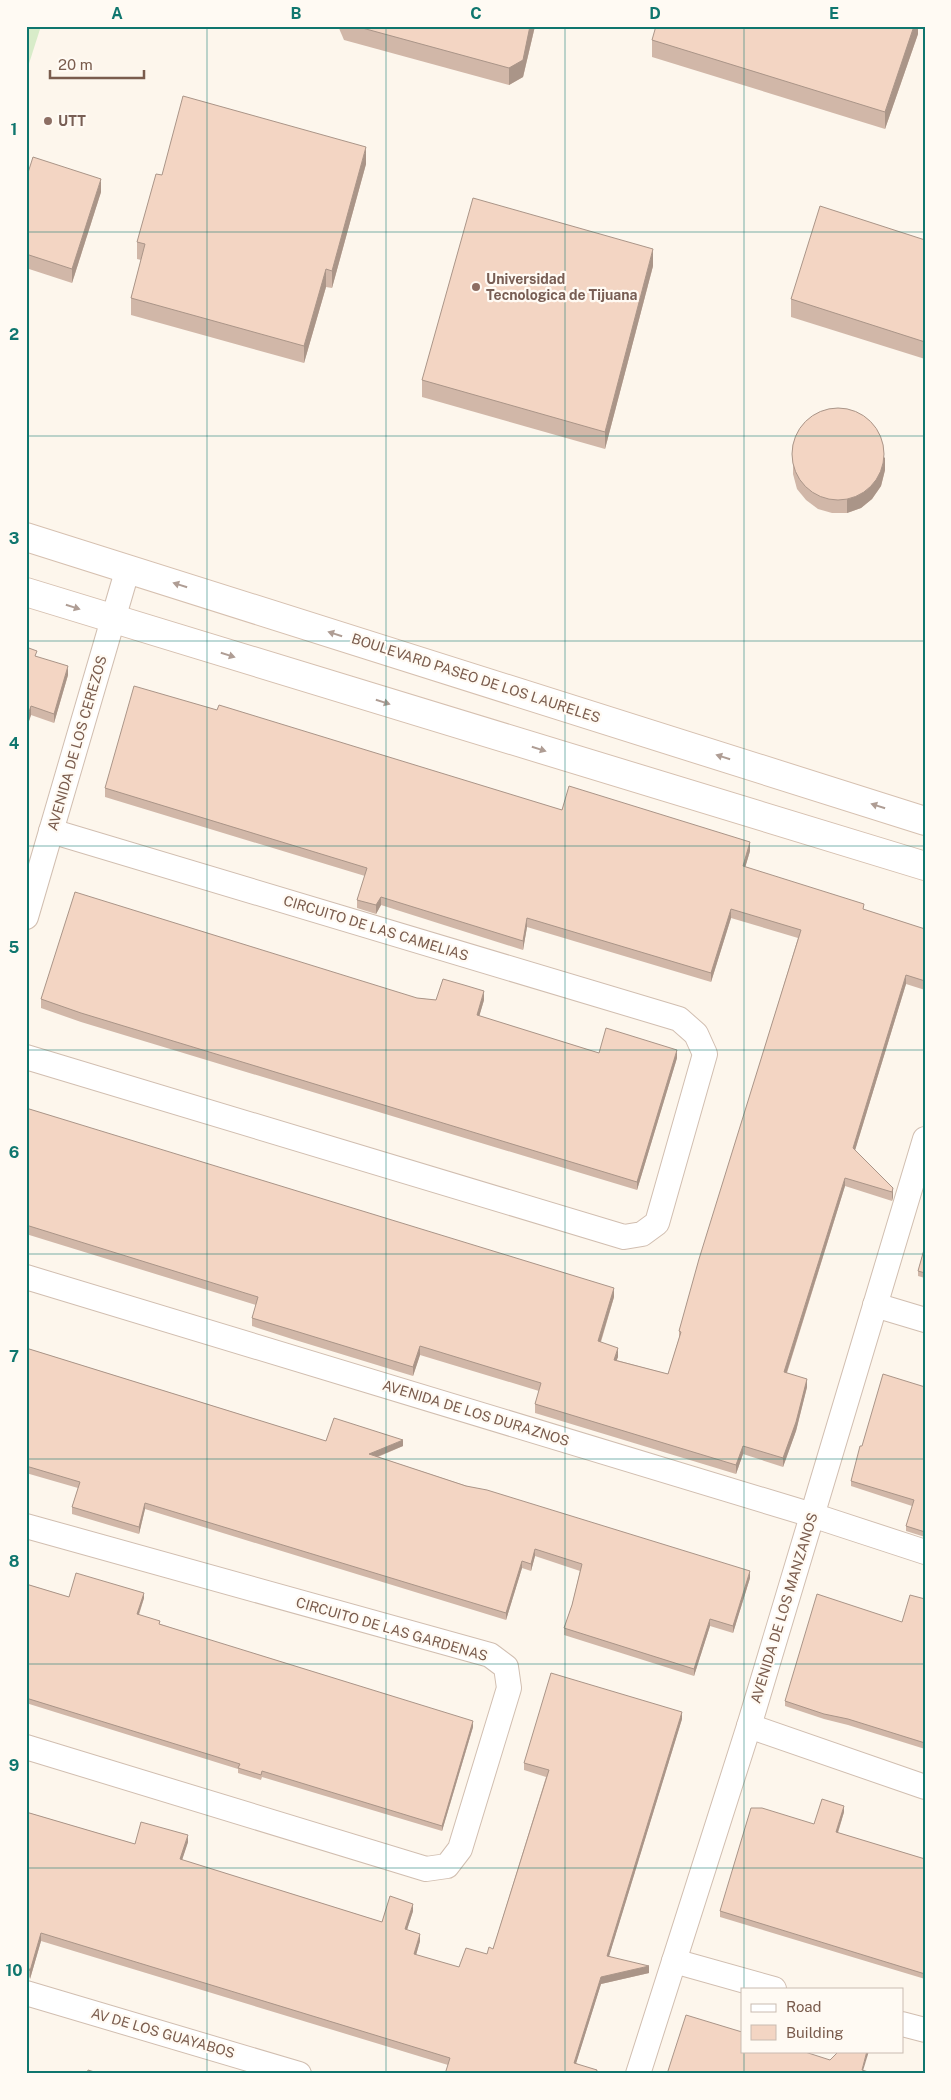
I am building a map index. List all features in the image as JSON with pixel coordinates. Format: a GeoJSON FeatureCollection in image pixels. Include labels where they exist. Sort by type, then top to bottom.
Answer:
{"type":"FeatureCollection","features":[{"type":"Feature","properties":{"kind":"street","name":"BOULEVARD PASEO DE LOS LAURELES"},"geometry":{"type":"LineString","coordinates":[[26,537],[925,821]]}},
{"type":"Feature","properties":{"kind":"street","name":"AVENIDA DE LOS CEREZOS"},"geometry":{"type":"LineString","coordinates":[[26,917],[128,568]]}},
{"type":"Feature","properties":{"kind":"street"},"geometry":{"type":"LineString","coordinates":[[26,592],[925,866]]}},
{"type":"Feature","properties":{"kind":"street","name":"CIRCUITO DE LAS CAMELIAS"},"geometry":{"type":"LineString","coordinates":[[26,1057],[624,1237],[642,1234],[657,1223],[705,1054],[696,1034],[679,1019],[51,832]]}},
{"type":"Feature","properties":{"kind":"street","name":"AVENIDA DE LOS MANZANOS"},"geometry":{"type":"LineString","coordinates":[[638,2074],[749,1726],[925,1139]]}},
{"type":"Feature","properties":{"kind":"street","name":"AVENIDA DE LOS DURAZNOS"},"geometry":{"type":"LineString","coordinates":[[26,1277],[812,1515],[925,1552]]}},
{"type":"Feature","properties":{"kind":"street"},"geometry":{"type":"LineString","coordinates":[[875,1305],[925,1320]]}},
{"type":"Feature","properties":{"kind":"street","name":"CIRCUITO DE LAS GARDENAS"},"geometry":{"type":"LineString","coordinates":[[26,1526],[490,1655],[506,1667],[509,1688],[460,1849],[447,1866],[426,1869],[26,1747]]}},
{"type":"Feature","properties":{"kind":"street"},"geometry":{"type":"LineString","coordinates":[[749,1726],[925,1787]]}},
{"type":"Feature","properties":{"kind":"street"},"geometry":{"type":"LineString","coordinates":[[674,1961],[770,1988]]}},
{"type":"Feature","properties":{"kind":"street","name":"AV DE LOS GUAYABOS"},"geometry":{"type":"LineString","coordinates":[[26,1993],[299,2074]]}},
{"type":"Feature","properties":{"kind":"street"},"geometry":{"type":"LineString","coordinates":[[904,2025],[925,2030]]}},
{"type":"Feature","properties":{"kind":"green space"},"geometry":{"type":"Polygon","coordinates":[[[26,26],[41,26],[26,73],[26,26]]]}},
{"type":"Feature","properties":{"kind":"building"},"geometry":{"type":"Polygon","coordinates":[[[355,26],[530,26],[523,60],[509,68],[355,26]]]}},
{"type":"Feature","properties":{"kind":"building"},"geometry":{"type":"Polygon","coordinates":[[[656,26],[914,26],[885,112],[652,40],[656,26]]]}},
{"type":"Feature","properties":{"kind":"building"},"geometry":{"type":"Polygon","coordinates":[[[183,96],[366,147],[332,271],[326,269],[304,346],[131,298],[145,244],[137,242],[156,174],[162,175],[183,96]]]}},
{"type":"Feature","properties":{"kind":"building"},"geometry":{"type":"Polygon","coordinates":[[[33,157],[101,179],[72,269],[26,254],[26,179],[33,157]]]}},
{"type":"Feature","properties":{"kind":"building"},"geometry":{"type":"Polygon","coordinates":[[[473,198],[653,249],[605,432],[422,380],[473,198]]]}},
{"type":"Feature","properties":{"kind":"building"},"geometry":{"type":"Polygon","coordinates":[[[820,206],[925,240],[925,342],[791,299],[820,206]]]}},
{"type":"Feature","properties":{"kind":"building"},"geometry":{"type":"Polygon","coordinates":[[[838,408],[847,409],[864,416],[876,428],[883,445],[883,463],[876,480],[864,492],[847,499],[838,500],[829,499],[812,492],[800,480],[793,463],[792,454],[793,445],[800,428],[812,416],[829,409],[838,408]]]}},
{"type":"Feature","properties":{"kind":"building"},"geometry":{"type":"Polygon","coordinates":[[[26,647],[37,651],[35,656],[68,666],[54,714],[31,706],[26,721],[26,647]]]}},
{"type":"Feature","properties":{"kind":"building"},"geometry":{"type":"Polygon","coordinates":[[[134,686],[217,710],[219,705],[562,810],[569,786],[750,842],[743,866],[864,904],[863,909],[925,929],[925,981],[906,975],[853,1148],[893,1188],[892,1192],[845,1178],[784,1372],[807,1379],[796,1422],[783,1458],[743,1446],[736,1465],[535,1404],[541,1383],[420,1346],[413,1367],[252,1318],[258,1297],[26,1225],[26,1108],[614,1288],[598,1341],[618,1348],[614,1360],[668,1374],[681,1332],[679,1331],[699,1259],[801,930],[731,909],[711,973],[527,918],[523,941],[381,897],[376,905],[357,900],[367,868],[105,788],[134,686]]]}},
{"type":"Feature","properties":{"kind":"building"},"geometry":{"type":"Polygon","coordinates":[[[75,892],[417,998],[436,1000],[443,979],[484,991],[477,1015],[599,1053],[606,1028],[677,1050],[637,1182],[81,1013],[41,999],[75,892]]]}},
{"type":"Feature","properties":{"kind":"building"},"geometry":{"type":"Polygon","coordinates":[[[925,1246],[925,1273],[918,1271],[925,1246]]]}},
{"type":"Feature","properties":{"kind":"building"},"geometry":{"type":"Polygon","coordinates":[[[26,1348],[326,1441],[334,1418],[403,1440],[369,1454],[466,1486],[487,1490],[750,1571],[733,1626],[710,1619],[694,1669],[564,1628],[582,1564],[535,1549],[531,1564],[522,1561],[506,1613],[145,1503],[139,1527],[72,1507],[80,1482],[26,1466],[26,1348]]]}},
{"type":"Feature","properties":{"kind":"building"},"geometry":{"type":"Polygon","coordinates":[[[883,1374],[925,1387],[925,1532],[906,1526],[914,1500],[851,1481],[883,1374]]]}},
{"type":"Feature","properties":{"kind":"building"},"geometry":{"type":"Polygon","coordinates":[[[76,1573],[144,1593],[137,1614],[160,1621],[159,1624],[473,1721],[442,1826],[262,1771],[261,1775],[238,1768],[240,1764],[26,1698],[26,1584],[69,1597],[76,1573]]]}},
{"type":"Feature","properties":{"kind":"building"},"geometry":{"type":"Polygon","coordinates":[[[817,1594],[902,1622],[910,1595],[925,1599],[925,1743],[785,1701],[817,1594]]]}},
{"type":"Feature","properties":{"kind":"building"},"geometry":{"type":"Polygon","coordinates":[[[551,1673],[682,1712],[607,1956],[649,1966],[601,1977],[574,2063],[597,2070],[596,2074],[445,2074],[450,2058],[41,1933],[30,1971],[26,1962],[26,1812],[135,1844],[141,1822],[188,1835],[180,1859],[382,1922],[390,1896],[413,1904],[405,1929],[420,1934],[414,1954],[459,1967],[466,1948],[487,1954],[489,1947],[493,1949],[549,1770],[524,1763],[551,1673]]]}},
{"type":"Feature","properties":{"kind":"building"},"geometry":{"type":"Polygon","coordinates":[[[822,1799],[844,1806],[836,1832],[925,1859],[925,1974],[720,1911],[751,1808],[762,1808],[814,1824],[822,1799]]]}},
{"type":"Feature","properties":{"kind":"building"},"geometry":{"type":"Polygon","coordinates":[[[686,2015],[741,2032],[741,2052],[805,2052],[830,2060],[838,2052],[867,2052],[862,2070],[875,2074],[667,2074],[686,2015]]]}},
{"type":"Feature","properties":{"kind":"building"},"geometry":{"type":"Polygon","coordinates":[[[88,2070],[101,2074],[87,2074],[88,2070]]]}},
{"type":"Feature","properties":{"kind":"place","name":"UTT"},"geometry":{"type":"Point","coordinates":[48,121]}},
{"type":"Feature","properties":{"kind":"place","name":"Universidad Tecnologica de Tijuana"},"geometry":{"type":"Point","coordinates":[476,287]}}]}
